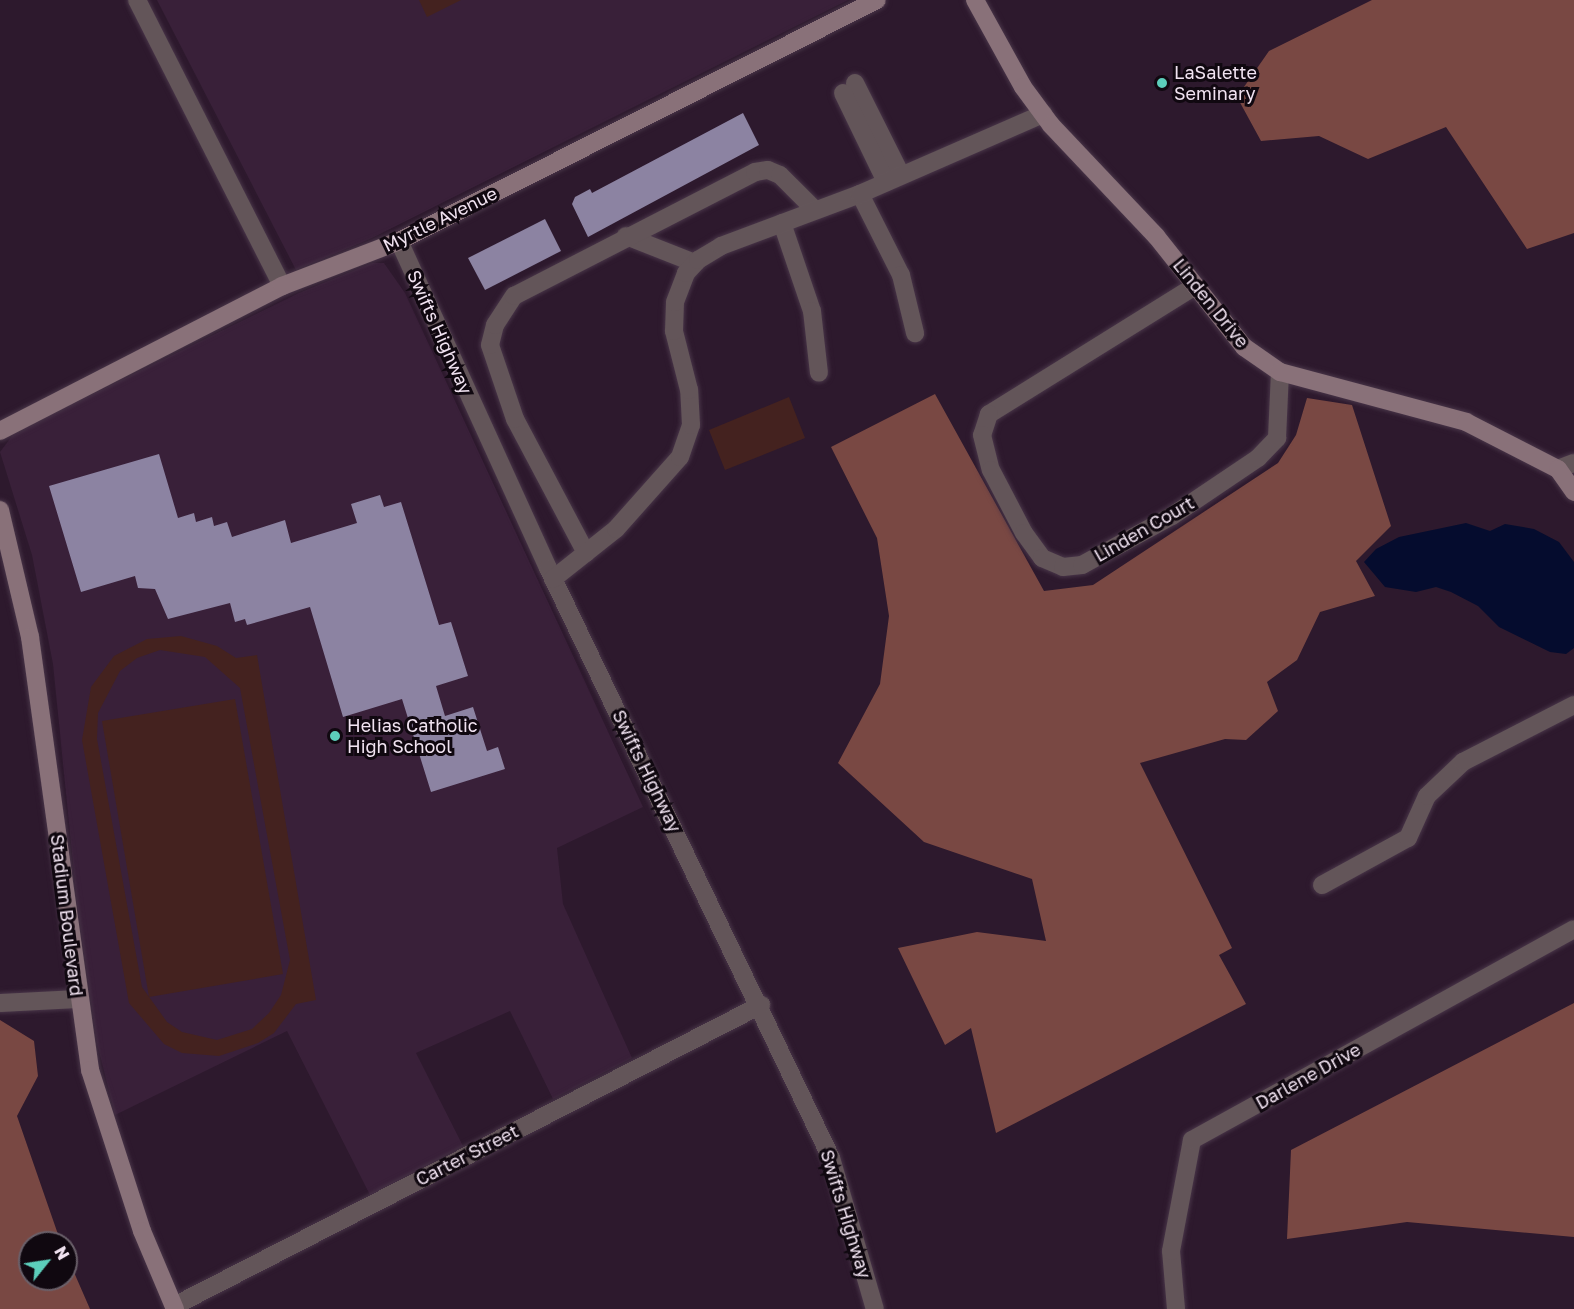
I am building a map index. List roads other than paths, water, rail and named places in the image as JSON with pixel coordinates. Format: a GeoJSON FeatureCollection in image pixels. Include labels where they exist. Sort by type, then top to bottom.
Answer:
{"type":"FeatureCollection","features":[{"type":"Feature","properties":{"kind":"street"},"geometry":{"type":"LineString","coordinates":[[137,0],[282,286]]}},
{"type":"Feature","properties":{"kind":"street","name":"Myrtle Avenue"},"geometry":{"type":"LineString","coordinates":[[0,431],[282,286],[399,241],[848,7],[877,0]]}},
{"type":"Feature","properties":{"kind":"street","name":"Linden Drive"},"geometry":{"type":"LineString","coordinates":[[975,0],[1043,114],[1156,236],[1244,347],[1280,372],[1466,422],[1566,466],[1574,492]]}},
{"type":"Feature","properties":{"kind":"street"},"geometry":{"type":"LineString","coordinates":[[849,88],[893,179]]}},
{"type":"Feature","properties":{"kind":"street"},"geometry":{"type":"LineString","coordinates":[[553,579],[586,553],[651,493],[680,457],[691,425],[690,390],[674,331],[675,302],[694,263],[721,246],[860,194],[1043,114]]}},
{"type":"Feature","properties":{"kind":"street"},"geometry":{"type":"LineString","coordinates":[[586,553],[515,418],[490,345],[495,325],[514,296],[626,236],[768,170],[803,194],[815,210]]}},
{"type":"Feature","properties":{"kind":"street"},"geometry":{"type":"LineString","coordinates":[[860,194],[901,275],[915,333]]}},
{"type":"Feature","properties":{"kind":"street"},"geometry":{"type":"LineString","coordinates":[[782,223],[812,311],[819,373]]}},
{"type":"Feature","properties":{"kind":"street"},"geometry":{"type":"LineString","coordinates":[[626,236],[694,263]]}},
{"type":"Feature","properties":{"kind":"street","name":"Swifts Highway"},"geometry":{"type":"LineString","coordinates":[[399,241],[553,579],[761,1005],[831,1158],[875,1309]]}},
{"type":"Feature","properties":{"kind":"street","name":"Linden Court"},"geometry":{"type":"LineString","coordinates":[[1195,286],[989,414],[982,435],[991,470],[1024,533],[1042,558],[1063,567],[1082,566],[1172,516],[1258,458],[1277,438],[1280,372]]}},
{"type":"Feature","properties":{"kind":"street","name":"Stadium Boulevard"},"geometry":{"type":"LineString","coordinates":[[0,510],[30,637],[78,999],[90,1070],[118,1162],[174,1308]]}},
{"type":"Feature","properties":{"kind":"street"},"geometry":{"type":"LineString","coordinates":[[1322,885],[1408,838],[1427,796],[1463,762],[1574,705]]}},
{"type":"Feature","properties":{"kind":"street","name":"Darlene Drive"},"geometry":{"type":"LineString","coordinates":[[1176,1309],[1171,1251],[1192,1140],[1574,929]]}},
{"type":"Feature","properties":{"kind":"street"},"geometry":{"type":"LineString","coordinates":[[0,1003],[78,999]]}},
{"type":"Feature","properties":{"kind":"street","name":"Carter Street"},"geometry":{"type":"LineString","coordinates":[[174,1308],[761,1005]]}},
{"type":"Feature","properties":{"kind":"water"},"geometry":{"type":"Polygon","coordinates":[[[1466,523],[1490,531],[1505,524],[1534,529],[1559,542],[1574,562],[1574,648],[1566,654],[1550,652],[1499,627],[1478,606],[1436,587],[1416,592],[1385,587],[1364,562],[1376,549],[1399,537],[1466,523]]]}},
{"type":"Feature","properties":{"kind":"place","name":"LaSalette Seminary"},"geometry":{"type":"Point","coordinates":[1162,83]}},
{"type":"Feature","properties":{"kind":"place","name":"Helias Catholic High School"},"geometry":{"type":"Point","coordinates":[335,736]}}]}
